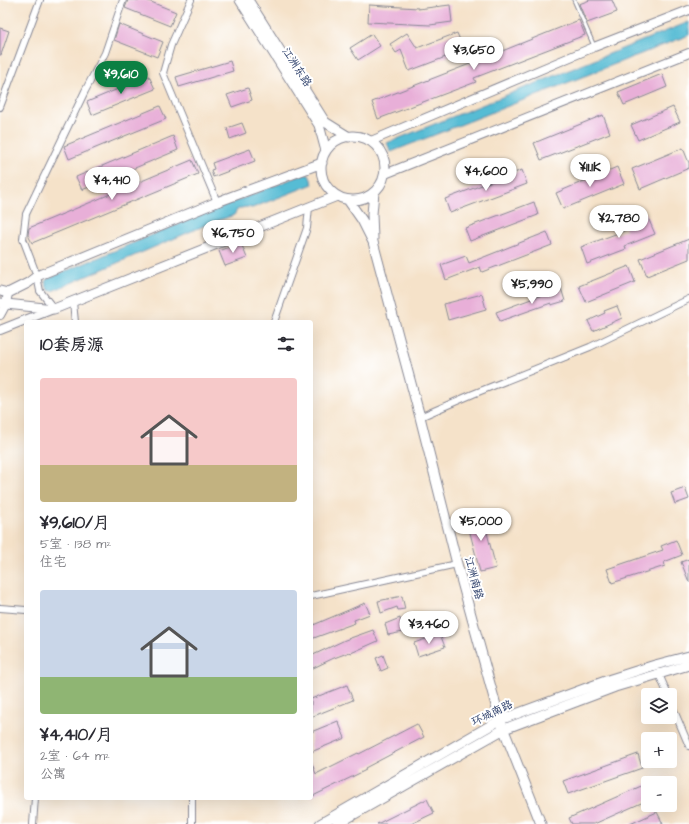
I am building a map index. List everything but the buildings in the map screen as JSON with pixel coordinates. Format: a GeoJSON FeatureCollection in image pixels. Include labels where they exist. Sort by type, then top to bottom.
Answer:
{"type":"FeatureCollection","features":[{"type":"Feature","properties":{"kind":"main road","name":"江洲东路"},"geometry":{"type":"LineString","coordinates":[[240,0],[319,125],[326,151]]}},
{"type":"Feature","properties":{"kind":"main road","name":"江洲东路"},"geometry":{"type":"LineString","coordinates":[[248,0],[325,122],[349,137]]}},
{"type":"Feature","properties":{"kind":"main road"},"geometry":{"type":"LineString","coordinates":[[349,137],[360,137],[371,141],[377,146],[384,160],[385,174],[379,187],[374,192],[362,199],[348,200],[337,196],[324,182],[321,169],[326,151],[336,141],[349,137]]}},
{"type":"Feature","properties":{"kind":"main road"},"geometry":{"type":"LineString","coordinates":[[4,292],[28,283],[37,276],[217,202],[322,162]]}},
{"type":"Feature","properties":{"kind":"main road"},"geometry":{"type":"LineString","coordinates":[[373,242],[372,214],[374,192]]}},
{"type":"Feature","properties":{"kind":"main road"},"geometry":{"type":"LineString","coordinates":[[3,303],[54,309],[337,196]]}},
{"type":"Feature","properties":{"kind":"main road"},"geometry":{"type":"LineString","coordinates":[[348,200],[362,220],[373,242]]}},
{"type":"Feature","properties":{"kind":"main road","name":"江洲南路"},"geometry":{"type":"LineString","coordinates":[[373,242],[457,564],[502,725],[540,824]]}},
{"type":"Feature","properties":{"kind":"main road","name":"环城南路"},"geometry":{"type":"LineString","coordinates":[[657,669],[689,656]]}},
{"type":"Feature","properties":{"kind":"main road","name":"环城南路"},"geometry":{"type":"LineString","coordinates":[[320,824],[502,725],[611,679],[657,669],[689,665]]}},
{"type":"Feature","properties":{"kind":"main road","name":"环城南路"},"geometry":{"type":"LineString","coordinates":[[337,824],[502,725]]}},
{"type":"Feature","properties":{"kind":"street"},"geometry":{"type":"LineString","coordinates":[[0,107],[40,0]]}},
{"type":"Feature","properties":{"kind":"street"},"geometry":{"type":"LineString","coordinates":[[26,320],[54,309],[40,291],[37,276],[22,239],[26,214],[85,91],[105,53],[123,0]]}},
{"type":"Feature","properties":{"kind":"street"},"geometry":{"type":"LineString","coordinates":[[191,0],[171,44],[163,73],[217,202]]}},
{"type":"Feature","properties":{"kind":"street"},"geometry":{"type":"LineString","coordinates":[[371,141],[594,47],[689,10]]}},
{"type":"Feature","properties":{"kind":"street"},"geometry":{"type":"LineString","coordinates":[[385,174],[689,53]]}},
{"type":"Feature","properties":{"kind":"street"},"geometry":{"type":"LineString","coordinates":[[275,320],[307,228],[309,207]]}},
{"type":"Feature","properties":{"kind":"street"},"geometry":{"type":"LineString","coordinates":[[0,315],[4,292]]}},
{"type":"Feature","properties":{"kind":"street"},"geometry":{"type":"LineString","coordinates":[[420,418],[473,394],[590,347],[689,299]]}},
{"type":"Feature","properties":{"kind":"street"},"geometry":{"type":"LineString","coordinates":[[73,302],[75,320]]}},
{"type":"Feature","properties":{"kind":"street"},"geometry":{"type":"LineString","coordinates":[[0,330],[24,321]]}},
{"type":"Feature","properties":{"kind":"street"},"geometry":{"type":"LineString","coordinates":[[313,596],[457,564]]}},
{"type":"Feature","properties":{"kind":"street"},"geometry":{"type":"LineString","coordinates":[[0,608],[24,610]]}},
{"type":"Feature","properties":{"kind":"street"},"geometry":{"type":"LineString","coordinates":[[657,669],[665,688]]}},
{"type":"Feature","properties":{"kind":"street"},"geometry":{"type":"LineString","coordinates":[[677,717],[689,746]]}},
{"type":"Feature","properties":{"kind":"street"},"geometry":{"type":"LineString","coordinates":[[33,824],[35,800]]}},
{"type":"Feature","properties":{"kind":"street"},"geometry":{"type":"LineString","coordinates":[[192,800],[192,824]]}},
{"type":"Feature","properties":{"kind":"lane"},"geometry":{"type":"LineString","coordinates":[[574,0],[594,47]]}},
{"type":"Feature","properties":{"kind":"water"},"geometry":{"type":"Polygon","coordinates":[[[689,22],[689,35],[391,152],[387,143],[689,22]]]}},
{"type":"Feature","properties":{"kind":"water"},"geometry":{"type":"Polygon","coordinates":[[[304,174],[309,175],[313,184],[252,208],[241,208],[237,210],[234,215],[208,224],[52,291],[48,290],[45,282],[47,279],[193,218],[304,174]]]}}]}
